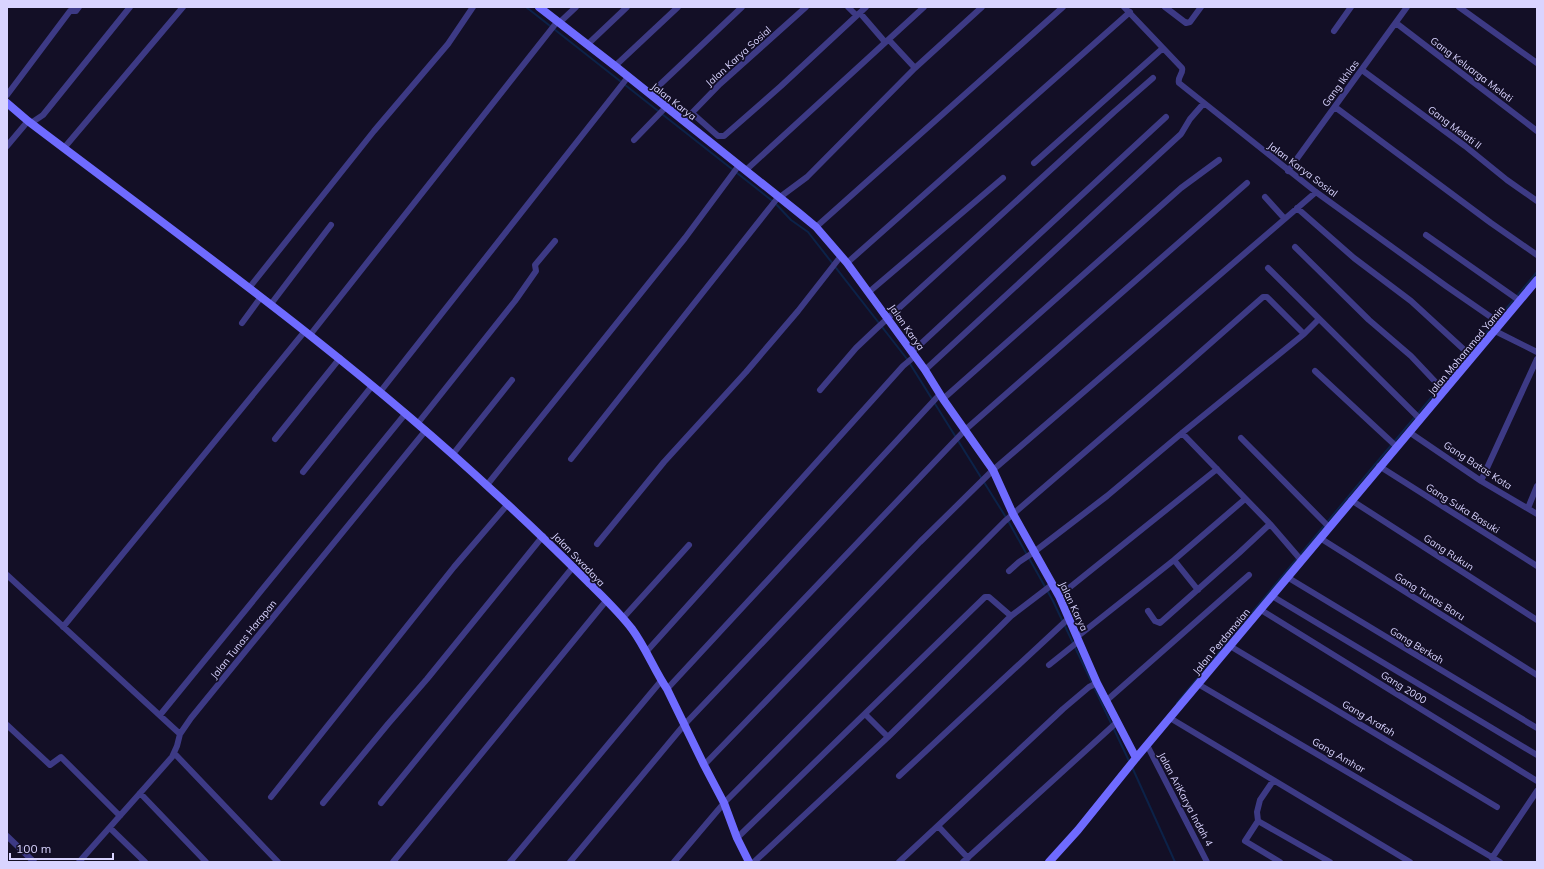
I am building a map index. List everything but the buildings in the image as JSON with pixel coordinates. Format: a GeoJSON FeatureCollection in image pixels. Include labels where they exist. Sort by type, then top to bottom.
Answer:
{"type":"FeatureCollection","features":[{"type":"Feature","properties":{"kind":"street"},"geometry":{"type":"LineString","coordinates":[[7,95],[69,9],[76,11],[79,7]]}},
{"type":"Feature","properties":{"kind":"street"},"geometry":{"type":"LineString","coordinates":[[7,146],[29,122],[44,115],[130,7]]}},
{"type":"Feature","properties":{"kind":"street"},"geometry":{"type":"LineString","coordinates":[[64,148],[183,7]]}},
{"type":"Feature","properties":{"kind":"street"},"geometry":{"type":"LineString","coordinates":[[249,288],[374,131],[448,44],[473,7]]}},
{"type":"Feature","properties":{"kind":"street","name":"Jalan Karya"},"geometry":{"type":"LineString","coordinates":[[539,7],[557,24],[588,44],[627,78],[684,121],[741,168],[776,201],[816,227],[869,292],[885,321],[912,356],[925,370],[940,397],[990,473],[1030,554],[1059,596],[1065,621],[1078,639],[1093,685],[1106,701],[1113,725],[1135,756]]}},
{"type":"Feature","properties":{"kind":"street"},"geometry":{"type":"LineString","coordinates":[[63,627],[308,333],[547,35],[576,7]]}},
{"type":"Feature","properties":{"kind":"street"},"geometry":{"type":"LineString","coordinates":[[588,44],[627,7]]}},
{"type":"Feature","properties":{"kind":"street"},"geometry":{"type":"LineString","coordinates":[[615,66],[678,7]]}},
{"type":"Feature","properties":{"kind":"street"},"geometry":{"type":"LineString","coordinates":[[650,94],[742,7]]}},
{"type":"Feature","properties":{"kind":"street","name":"Jalan Karya Sosial"},"geometry":{"type":"LineString","coordinates":[[684,121],[720,84],[806,7]]}},
{"type":"Feature","properties":{"kind":"street"},"geometry":{"type":"LineString","coordinates":[[848,7],[858,14],[915,68]]}},
{"type":"Feature","properties":{"kind":"street"},"geometry":{"type":"LineString","coordinates":[[692,113],[718,136],[724,136],[782,86],[866,7]]}},
{"type":"Feature","properties":{"kind":"street"},"geometry":{"type":"LineString","coordinates":[[487,485],[652,279],[732,175],[887,41],[924,7]]}},
{"type":"Feature","properties":{"kind":"street"},"geometry":{"type":"LineString","coordinates":[[571,459],[776,201],[807,177],[915,68],[982,7]]}},
{"type":"Feature","properties":{"kind":"street"},"geometry":{"type":"LineString","coordinates":[[816,227],[1063,7]]}},
{"type":"Feature","properties":{"kind":"street","name":"Jalan Karya Sosial"},"geometry":{"type":"LineString","coordinates":[[1124,7],[1182,68],[1178,79],[1179,83],[1316,192],[1501,324]]}},
{"type":"Feature","properties":{"kind":"street"},"geometry":{"type":"LineString","coordinates":[[1165,7],[1186,23],[1190,22],[1201,7]]}},
{"type":"Feature","properties":{"kind":"street"},"geometry":{"type":"LineString","coordinates":[[1334,31],[1351,7]]}},
{"type":"Feature","properties":{"kind":"street","name":"Gang Ikhlas"},"geometry":{"type":"LineString","coordinates":[[1288,170],[1407,7]]}},
{"type":"Feature","properties":{"kind":"street"},"geometry":{"type":"LineString","coordinates":[[1459,7],[1537,63]]}},
{"type":"Feature","properties":{"kind":"street"},"geometry":{"type":"LineString","coordinates":[[597,544],[664,462],[751,367],[831,270],[842,259],[1130,12]]}},
{"type":"Feature","properties":{"kind":"street","name":"Gang Keluarga Melati"},"geometry":{"type":"LineString","coordinates":[[1396,23],[1537,131]]}},
{"type":"Feature","properties":{"kind":"street"},"geometry":{"type":"LineString","coordinates":[[1034,163],[1163,48]]}},
{"type":"Feature","properties":{"kind":"street","name":"Gang Melati II"},"geometry":{"type":"LineString","coordinates":[[1362,70],[1537,201]]}},
{"type":"Feature","properties":{"kind":"street"},"geometry":{"type":"LineString","coordinates":[[380,392],[627,78]]}},
{"type":"Feature","properties":{"kind":"street"},"geometry":{"type":"LineString","coordinates":[[820,390],[856,348],[876,329],[1119,107],[1153,78]]}},
{"type":"Feature","properties":{"kind":"street","name":"Jalan Swadaya"},"geometry":{"type":"LineString","coordinates":[[7,103],[29,122],[271,304],[340,358],[426,430],[543,536],[623,618],[642,643],[661,681],[667,688],[724,803],[737,838],[749,862]]}},
{"type":"Feature","properties":{"kind":"street"},"geometry":{"type":"LineString","coordinates":[[925,370],[1181,134],[1190,119],[1204,103]]}},
{"type":"Feature","properties":{"kind":"street"},"geometry":{"type":"LineString","coordinates":[[1335,107],[1491,223],[1537,255]]}},
{"type":"Feature","properties":{"kind":"street"},"geometry":{"type":"LineString","coordinates":[[634,140],[665,108]]}},
{"type":"Feature","properties":{"kind":"street"},"geometry":{"type":"LineString","coordinates":[[647,651],[912,356],[1166,117]]}},
{"type":"Feature","properties":{"kind":"street"},"geometry":{"type":"LineString","coordinates":[[667,688],[929,406],[1181,188],[1218,160]]}},
{"type":"Feature","properties":{"kind":"street"},"geometry":{"type":"LineString","coordinates":[[869,292],[1003,178]]}},
{"type":"Feature","properties":{"kind":"street"},"geometry":{"type":"LineString","coordinates":[[570,862],[684,725],[953,443],[1247,183]]}},
{"type":"Feature","properties":{"kind":"street"},"geometry":{"type":"LineString","coordinates":[[704,765],[914,548],[990,473],[1316,192]]}},
{"type":"Feature","properties":{"kind":"street"},"geometry":{"type":"LineString","coordinates":[[1265,197],[1284,218]]}},
{"type":"Feature","properties":{"kind":"street"},"geometry":{"type":"LineString","coordinates":[[1297,208],[1354,258],[1411,301],[1472,357]]}},
{"type":"Feature","properties":{"kind":"street"},"geometry":{"type":"LineString","coordinates":[[271,304],[331,225]]}},
{"type":"Feature","properties":{"kind":"street"},"geometry":{"type":"LineString","coordinates":[[1426,235],[1520,301]]}},
{"type":"Feature","properties":{"kind":"street"},"geometry":{"type":"LineString","coordinates":[[418,423],[515,301],[536,271],[535,265],[555,241]]}},
{"type":"Feature","properties":{"kind":"street"},"geometry":{"type":"LineString","coordinates":[[1295,247],[1369,320],[1411,356],[1441,389]]}},
{"type":"Feature","properties":{"kind":"street"},"geometry":{"type":"LineString","coordinates":[[1268,268],[1420,419]]}},
{"type":"Feature","properties":{"kind":"street","name":"Jalan Mohammad Yamin"},"geometry":{"type":"LineString","coordinates":[[1409,432],[1441,389],[1495,331],[1537,280]]}},
{"type":"Feature","properties":{"kind":"street"},"geometry":{"type":"LineString","coordinates":[[242,323],[261,297]]}},
{"type":"Feature","properties":{"kind":"street"},"geometry":{"type":"LineString","coordinates":[[674,862],[724,803],[1005,521],[1179,372],[1263,297],[1267,297],[1304,334]]}},
{"type":"Feature","properties":{"kind":"street"},"geometry":{"type":"LineString","coordinates":[[1009,571],[1107,496],[1304,334],[1319,318]]}},
{"type":"Feature","properties":{"kind":"street"},"geometry":{"type":"LineString","coordinates":[[1495,331],[1537,352]]}},
{"type":"Feature","properties":{"kind":"street"},"geometry":{"type":"LineString","coordinates":[[275,440],[340,358]]}},
{"type":"Feature","properties":{"kind":"street"},"geometry":{"type":"LineString","coordinates":[[1481,481],[1537,359]]}},
{"type":"Feature","properties":{"kind":"street"},"geometry":{"type":"LineString","coordinates":[[1315,371],[1396,446]]}},
{"type":"Feature","properties":{"kind":"street"},"geometry":{"type":"LineString","coordinates":[[453,454],[512,380]]}},
{"type":"Feature","properties":{"kind":"street"},"geometry":{"type":"LineString","coordinates":[[302,472],[372,386]]}},
{"type":"Feature","properties":{"kind":"street"},"geometry":{"type":"LineString","coordinates":[[160,715],[406,413]]}},
{"type":"Feature","properties":{"kind":"street","name":"Jalan Tunas Harapan"},"geometry":{"type":"LineString","coordinates":[[79,862],[175,754],[180,734],[225,676],[426,430]]}},
{"type":"Feature","properties":{"kind":"street","name":"Gang Batas Kota"},"geometry":{"type":"LineString","coordinates":[[1409,432],[1481,481],[1537,514]]}},
{"type":"Feature","properties":{"kind":"street","name":"Jalan Perdamaian"},"geometry":{"type":"LineString","coordinates":[[1049,862],[1078,830],[1129,767],[1135,756],[1170,718],[1379,466],[1409,432]]}},
{"type":"Feature","properties":{"kind":"street"},"geometry":{"type":"LineString","coordinates":[[1182,433],[1244,499],[1270,524],[1301,560]]}},
{"type":"Feature","properties":{"kind":"street"},"geometry":{"type":"LineString","coordinates":[[1241,438],[1329,527]]}},
{"type":"Feature","properties":{"kind":"street","name":"Gang Suka Basuki"},"geometry":{"type":"LineString","coordinates":[[1379,466],[1537,566]]}},
{"type":"Feature","properties":{"kind":"street"},"geometry":{"type":"LineString","coordinates":[[1059,596],[1217,469]]}},
{"type":"Feature","properties":{"kind":"street"},"geometry":{"type":"LineString","coordinates":[[1528,508],[1537,486]]}},
{"type":"Feature","properties":{"kind":"street"},"geometry":{"type":"LineString","coordinates":[[1049,665],[1244,499]]}},
{"type":"Feature","properties":{"kind":"street","name":"Gang Rukun"},"geometry":{"type":"LineString","coordinates":[[1351,500],[1537,620]]}},
{"type":"Feature","properties":{"kind":"street"},"geometry":{"type":"LineString","coordinates":[[271,797],[454,567],[508,504]]}},
{"type":"Feature","properties":{"kind":"street"},"geometry":{"type":"LineString","coordinates":[[1148,611],[1155,621],[1160,623],[1270,524]]}},
{"type":"Feature","properties":{"kind":"street"},"geometry":{"type":"LineString","coordinates":[[323,803],[427,679],[543,536]]}},
{"type":"Feature","properties":{"kind":"street","name":"Gang Tunas Baru"},"geometry":{"type":"LineString","coordinates":[[1320,538],[1537,675]]}},
{"type":"Feature","properties":{"kind":"street"},"geometry":{"type":"LineString","coordinates":[[623,618],[689,545]]}},
{"type":"Feature","properties":{"kind":"street"},"geometry":{"type":"LineString","coordinates":[[1174,560],[1198,590]]}},
{"type":"Feature","properties":{"kind":"street"},"geometry":{"type":"LineString","coordinates":[[381,803],[573,567]]}},
{"type":"Feature","properties":{"kind":"street"},"geometry":{"type":"LineString","coordinates":[[7,575],[180,734]]}},
{"type":"Feature","properties":{"kind":"street"},"geometry":{"type":"LineString","coordinates":[[1106,701],[1249,575]]}},
{"type":"Feature","properties":{"kind":"street","name":"Gang Berkah"},"geometry":{"type":"LineString","coordinates":[[1287,577],[1537,728]]}},
{"type":"Feature","properties":{"kind":"street"},"geometry":{"type":"LineString","coordinates":[[754,862],[888,737],[1011,616],[1042,590],[1051,585]]}},
{"type":"Feature","properties":{"kind":"street"},"geometry":{"type":"LineString","coordinates":[[1272,596],[1537,756]]}},
{"type":"Feature","properties":{"kind":"street"},"geometry":{"type":"LineString","coordinates":[[737,838],[985,598],[989,597],[1011,616]]}},
{"type":"Feature","properties":{"kind":"street"},"geometry":{"type":"LineString","coordinates":[[393,862],[606,601]]}},
{"type":"Feature","properties":{"kind":"street","name":"Gang 2000"},"geometry":{"type":"LineString","coordinates":[[1260,610],[1537,781]]}},
{"type":"Feature","properties":{"kind":"street"},"geometry":{"type":"LineString","coordinates":[[899,776],[1065,621]]}},
{"type":"Feature","properties":{"kind":"street","name":"Gang Arafah"},"geometry":{"type":"LineString","coordinates":[[1230,646],[1497,807]]}},
{"type":"Feature","properties":{"kind":"street"},"geometry":{"type":"LineString","coordinates":[[510,862],[661,681]]}},
{"type":"Feature","properties":{"kind":"street","name":"Gang Amhar"},"geometry":{"type":"LineString","coordinates":[[1198,684],[1500,862]]}},
{"type":"Feature","properties":{"kind":"street"},"geometry":{"type":"LineString","coordinates":[[899,862],[1063,709],[1093,685]]}},
{"type":"Feature","properties":{"kind":"street"},"geometry":{"type":"LineString","coordinates":[[865,714],[888,737]]}},
{"type":"Feature","properties":{"kind":"street"},"geometry":{"type":"LineString","coordinates":[[1170,718],[1410,862]]}},
{"type":"Feature","properties":{"kind":"street"},"geometry":{"type":"LineString","coordinates":[[7,725],[50,765],[61,756],[120,816]]}},
{"type":"Feature","properties":{"kind":"street"},"geometry":{"type":"LineString","coordinates":[[938,826],[966,860],[1113,725]]}},
{"type":"Feature","properties":{"kind":"street","name":"Jalan AriKarya Indah 4"},"geometry":{"type":"LineString","coordinates":[[1146,745],[1207,862]]}},
{"type":"Feature","properties":{"kind":"street"},"geometry":{"type":"LineString","coordinates":[[175,754],[278,862]]}},
{"type":"Feature","properties":{"kind":"street"},"geometry":{"type":"LineString","coordinates":[[1273,780],[1257,807],[1258,821],[1246,841],[1280,862]]}},
{"type":"Feature","properties":{"kind":"street"},"geometry":{"type":"LineString","coordinates":[[1492,858],[1537,791]]}},
{"type":"Feature","properties":{"kind":"street"},"geometry":{"type":"LineString","coordinates":[[140,793],[206,862]]}},
{"type":"Feature","properties":{"kind":"street"},"geometry":{"type":"LineString","coordinates":[[1258,821],[1330,862]]}},
{"type":"Feature","properties":{"kind":"street"},"geometry":{"type":"LineString","coordinates":[[110,828],[145,862]]}},
{"type":"Feature","properties":{"kind":"street"},"geometry":{"type":"LineString","coordinates":[[7,836],[34,862]]}},
{"type":"Feature","properties":{"kind":"waterway"},"geometry":{"type":"LineString","coordinates":[[526,7],[775,203],[791,220],[808,232],[907,359],[1007,519],[1053,601],[1130,763]]}},
{"type":"Feature","properties":{"kind":"waterway"},"geometry":{"type":"LineString","coordinates":[[1177,703],[1537,272]]}},
{"type":"Feature","properties":{"kind":"waterway"},"geometry":{"type":"LineString","coordinates":[[1132,767],[1175,862]]}}]}
